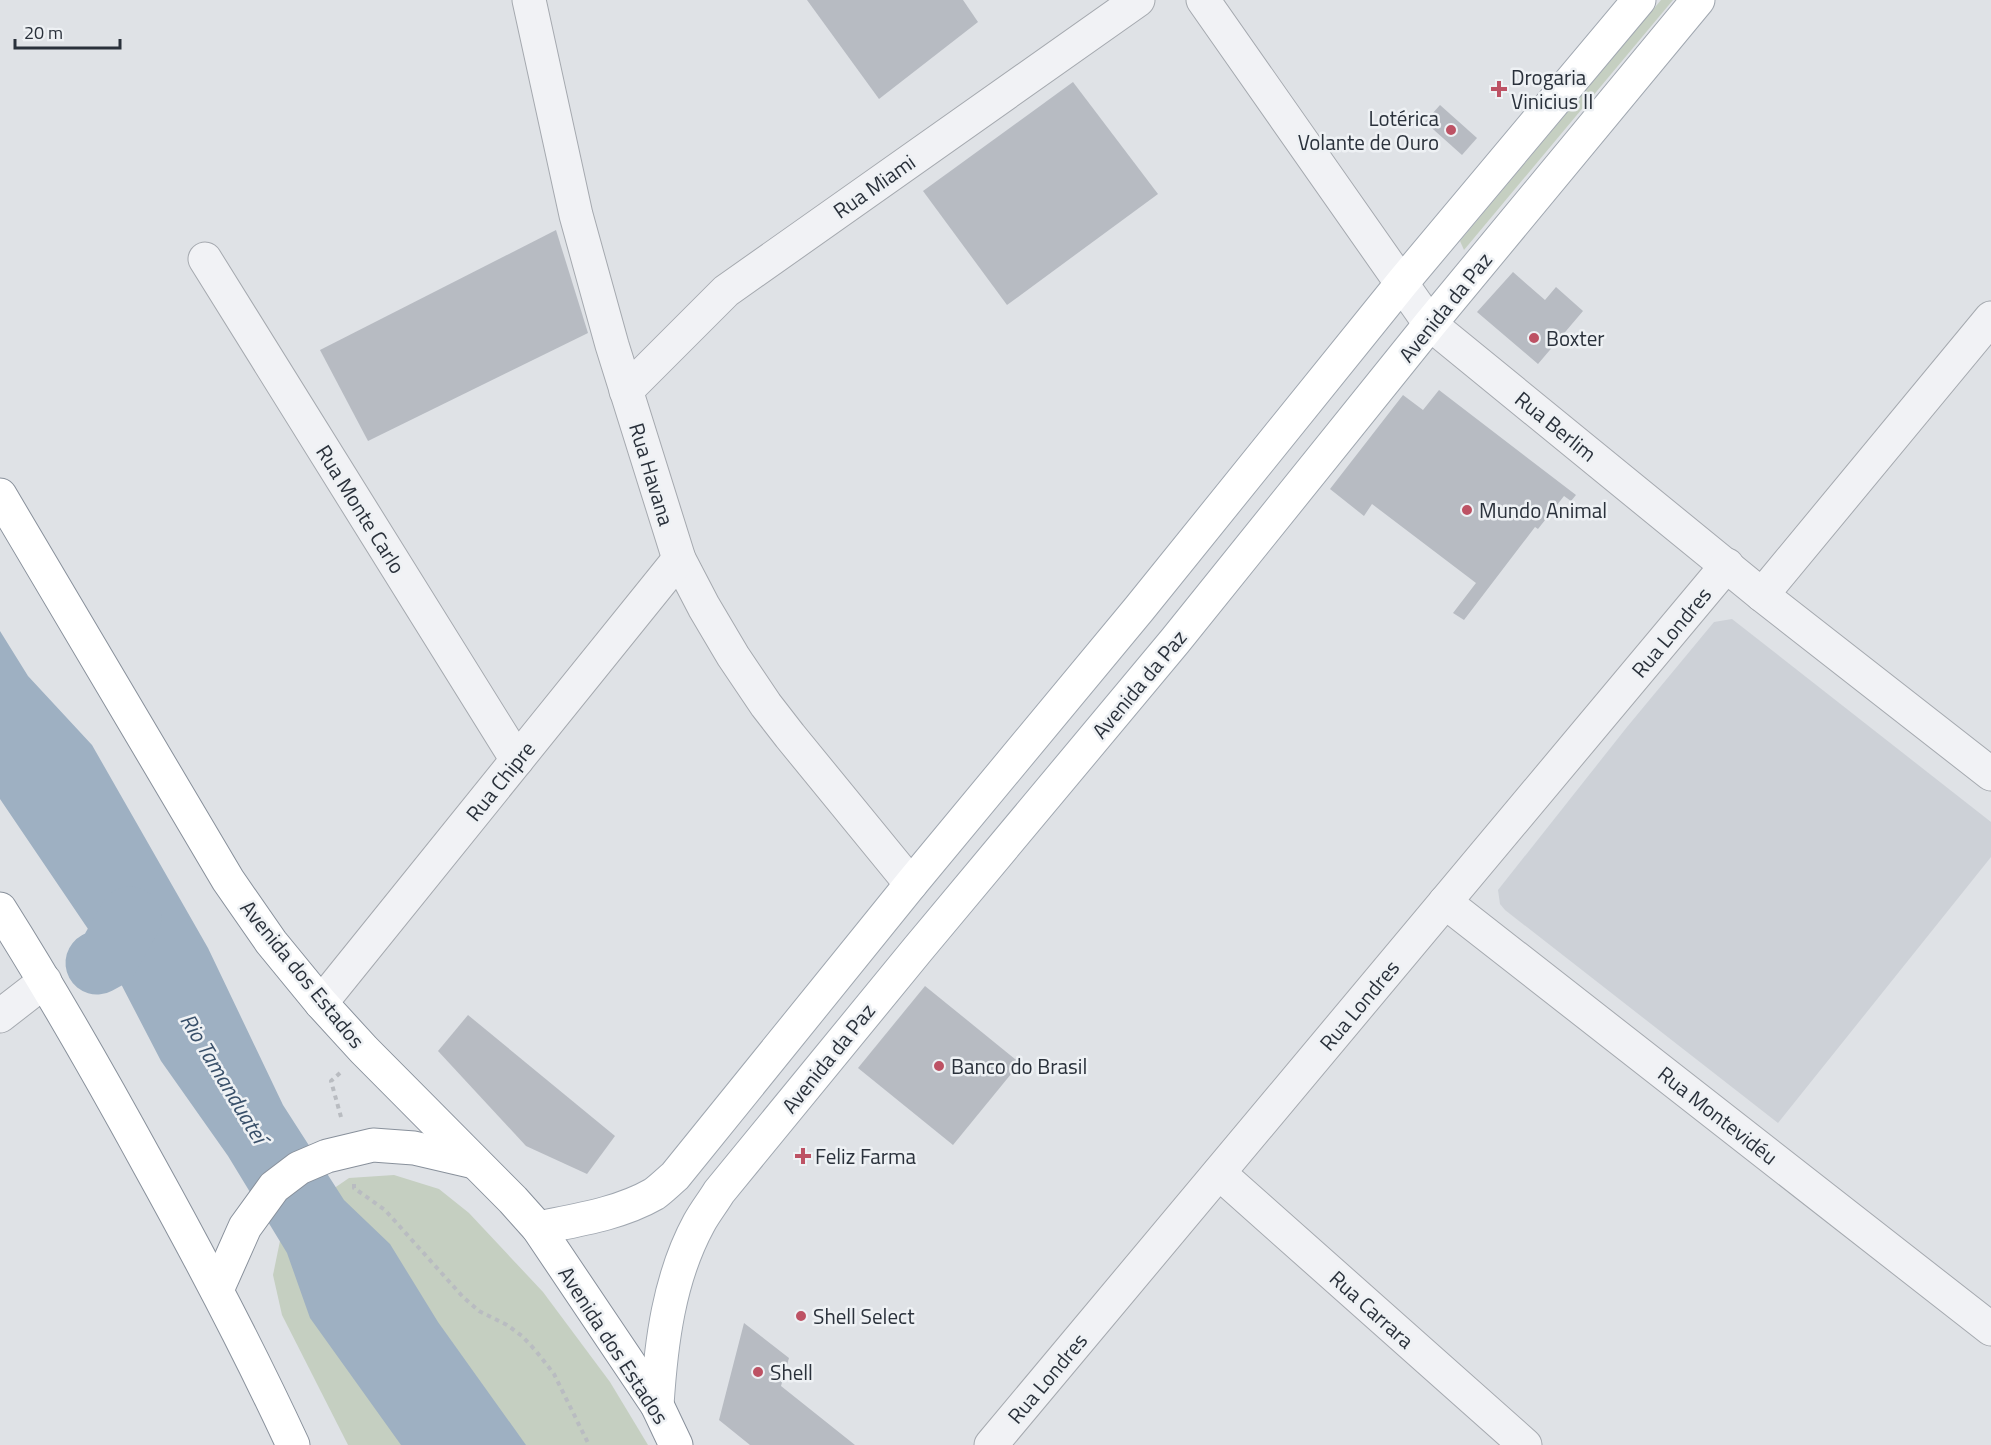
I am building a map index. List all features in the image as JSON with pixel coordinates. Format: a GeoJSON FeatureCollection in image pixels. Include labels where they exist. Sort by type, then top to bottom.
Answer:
{"type":"FeatureCollection","features":[{"type":"Feature","properties":{"kind":"main road"},"geometry":{"type":"LineString","coordinates":[[538,1228],[627,1207],[655,1193],[675,1176],[911,884],[1139,609],[1402,283],[1639,0]]}},
{"type":"Feature","properties":{"kind":"main road","name":"Avenida da Paz"},"geometry":{"type":"LineString","coordinates":[[657,1405],[661,1354],[673,1296],[686,1253],[699,1224],[719,1192],[1175,641],[1430,324],[1698,0]]}},
{"type":"Feature","properties":{"kind":"main road","name":"Avenida dos Estados"},"geometry":{"type":"LineString","coordinates":[[0,495],[228,880],[271,942],[321,1003],[364,1050],[538,1228],[657,1405],[676,1445]]}},
{"type":"Feature","properties":{"kind":"main road"},"geometry":{"type":"LineString","coordinates":[[0,909],[90,1059],[217,1290],[247,1346],[293,1445]]}},
{"type":"Feature","properties":{"kind":"main road"},"geometry":{"type":"LineString","coordinates":[[217,1290],[245,1227],[257,1209],[274,1186],[299,1168],[338,1152],[373,1144],[414,1148],[474,1162]]}},
{"type":"Feature","properties":{"kind":"street","name":"Rua Havana"},"geometry":{"type":"LineString","coordinates":[[529,0],[576,215],[626,391],[679,558],[704,607],[766,705],[911,884]]}},
{"type":"Feature","properties":{"kind":"street","name":"Rua Miami"},"geometry":{"type":"LineString","coordinates":[[626,391],[726,291],[1138,0]]}},
{"type":"Feature","properties":{"kind":"street","name":"Rua Berlim"},"geometry":{"type":"LineString","coordinates":[[1203,0],[1430,324],[1762,595],[1991,774]]}},
{"type":"Feature","properties":{"kind":"street","name":"Rua Monte Carlo"},"geometry":{"type":"LineString","coordinates":[[205,259],[517,760]]}},
{"type":"Feature","properties":{"kind":"street"},"geometry":{"type":"LineString","coordinates":[[1762,595],[1991,318]]}},
{"type":"Feature","properties":{"kind":"street","name":"Rua Chipre"},"geometry":{"type":"LineString","coordinates":[[321,1003],[679,558]]}},
{"type":"Feature","properties":{"kind":"street","name":"Rua Londres"},"geometry":{"type":"LineString","coordinates":[[991,1445],[1727,565]]}},
{"type":"Feature","properties":{"kind":"street","name":"Rua Montevidéu"},"geometry":{"type":"LineString","coordinates":[[1445,902],[1991,1329]]}},
{"type":"Feature","properties":{"kind":"street"},"geometry":{"type":"LineString","coordinates":[[3,1013],[45,981]]}},
{"type":"Feature","properties":{"kind":"street","name":"Rua Carrara"},"geometry":{"type":"LineString","coordinates":[[1219,1173],[1525,1445]]}},
{"type":"Feature","properties":{"kind":"path"},"geometry":{"type":"LineString","coordinates":[[364,1050],[331,1081],[338,1152],[354,1188],[385,1210],[478,1311],[507,1325],[522,1336],[536,1351],[554,1374],[589,1445]]}},
{"type":"Feature","properties":{"kind":"shaded area"},"geometry":{"type":"Polygon","coordinates":[[[1732,619],[1991,822],[1991,857],[1778,1123],[1505,910],[1500,904],[1498,890],[1627,727],[1714,622],[1732,619]]]}},
{"type":"Feature","properties":{"kind":"green space"},"geometry":{"type":"Polygon","coordinates":[[[1661,0],[1673,0],[1464,250],[1460,241],[1661,0]]]}},
{"type":"Feature","properties":{"kind":"green space"},"geometry":{"type":"Polygon","coordinates":[[[394,1175],[439,1189],[469,1213],[543,1292],[610,1382],[648,1445],[348,1445],[282,1315],[273,1275],[281,1236],[314,1202],[349,1178],[394,1175]]]}},
{"type":"Feature","properties":{"kind":"water","name":"Rio Tamanduateí"},"geometry":{"type":"Polygon","coordinates":[[[0,631],[28,676],[92,745],[208,948],[283,1105],[344,1200],[390,1244],[438,1322],[526,1445],[401,1445],[310,1318],[287,1253],[228,1156],[161,1061],[107,957],[0,799],[0,631]]]}},
{"type":"Feature","properties":{"kind":"building"},"geometry":{"type":"Polygon","coordinates":[[[807,0],[963,0],[978,22],[879,99],[807,0]]]}},
{"type":"Feature","properties":{"kind":"building"},"geometry":{"type":"Polygon","coordinates":[[[1073,82],[1158,194],[1007,305],[923,191],[1073,82]]]}},
{"type":"Feature","properties":{"kind":"building","name":"Lotérica Volante de Ouro"},"geometry":{"type":"Polygon","coordinates":[[[1440,105],[1477,138],[1462,155],[1425,122],[1440,105]]]}},
{"type":"Feature","properties":{"kind":"building"},"geometry":{"type":"Polygon","coordinates":[[[556,230],[588,333],[368,441],[320,350],[556,230]]]}},
{"type":"Feature","properties":{"kind":"building","name":"Boxter"},"geometry":{"type":"Polygon","coordinates":[[[1513,272],[1545,300],[1556,287],[1583,311],[1538,364],[1477,312],[1513,272]]]}},
{"type":"Feature","properties":{"kind":"building","name":"Mundo Animal"},"geometry":{"type":"Polygon","coordinates":[[[1439,390],[1576,495],[1571,501],[1564,496],[1538,529],[1535,527],[1464,620],[1453,613],[1476,583],[1372,504],[1364,516],[1330,489],[1403,395],[1423,410],[1439,390]]]}},
{"type":"Feature","properties":{"kind":"building","name":"Banco do Brasil"},"geometry":{"type":"Polygon","coordinates":[[[925,986],[1020,1063],[953,1145],[858,1068],[925,986]]]}},
{"type":"Feature","properties":{"kind":"building"},"geometry":{"type":"Polygon","coordinates":[[[468,1015],[615,1136],[587,1174],[526,1146],[438,1051],[468,1015]]]}},
{"type":"Feature","properties":{"kind":"building","name":"Shell"},"geometry":{"type":"Polygon","coordinates":[[[744,1323],[789,1358],[781,1386],[855,1445],[750,1445],[719,1420],[744,1323]]]}},
{"type":"Feature","properties":{"kind":"waterway"},"geometry":{"type":"LineString","coordinates":[[97,963],[108,957],[130,918]]}},
{"type":"Feature","properties":{"kind":"place","name":"Drogaria Vinicius II"},"geometry":{"type":"Point","coordinates":[1499,89]}},
{"type":"Feature","properties":{"kind":"place","name":"Lotérica Volante de Ouro"},"geometry":{"type":"Point","coordinates":[1451,130]}},
{"type":"Feature","properties":{"kind":"place","name":"Boxter"},"geometry":{"type":"Point","coordinates":[1534,338]}},
{"type":"Feature","properties":{"kind":"place","name":"Mundo Animal"},"geometry":{"type":"Point","coordinates":[1467,510]}},
{"type":"Feature","properties":{"kind":"place","name":"Banco do Brasil"},"geometry":{"type":"Point","coordinates":[939,1066]}},
{"type":"Feature","properties":{"kind":"place","name":"Feliz Farma"},"geometry":{"type":"Point","coordinates":[803,1156]}},
{"type":"Feature","properties":{"kind":"place","name":"Shell Select"},"geometry":{"type":"Point","coordinates":[801,1316]}},
{"type":"Feature","properties":{"kind":"place","name":"Shell"},"geometry":{"type":"Point","coordinates":[758,1372]}}]}
